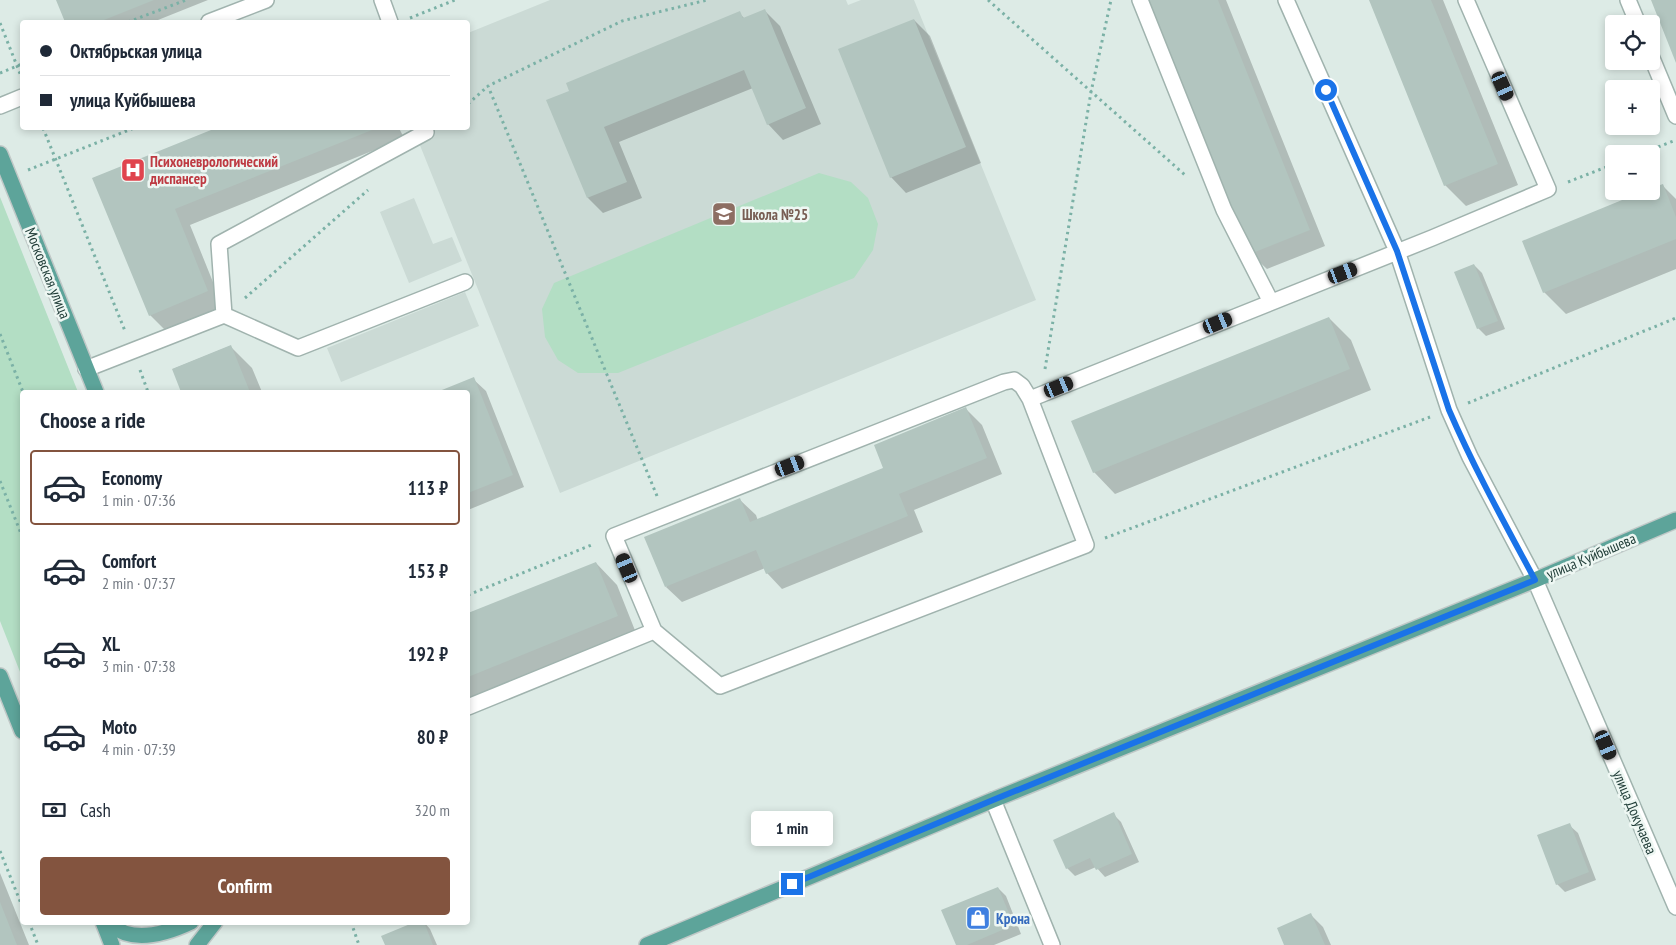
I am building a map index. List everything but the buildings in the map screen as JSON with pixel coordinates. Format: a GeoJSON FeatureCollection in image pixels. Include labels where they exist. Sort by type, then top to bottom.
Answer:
{"type":"FeatureCollection","features":[{"type":"Feature","properties":{"kind":"main road","name":"Московская улица"},"geometry":{"type":"LineString","coordinates":[[0,154],[95,390]]}},
{"type":"Feature","properties":{"kind":"main road","name":"улица Куйбышева"},"geometry":{"type":"LineString","coordinates":[[647,945],[993,800],[1535,580],[1676,520]]}},
{"type":"Feature","properties":{"kind":"main road"},"geometry":{"type":"LineString","coordinates":[[0,676],[20,726]]}},
{"type":"Feature","properties":{"kind":"main road"},"geometry":{"type":"LineString","coordinates":[[103,925],[112,945]]}},
{"type":"Feature","properties":{"kind":"main road"},"geometry":{"type":"LineString","coordinates":[[113,925],[125,933],[150,935],[186,925]]}},
{"type":"Feature","properties":{"kind":"main road"},"geometry":{"type":"LineString","coordinates":[[197,945],[213,925]]}},
{"type":"Feature","properties":{"kind":"street"},"geometry":{"type":"LineString","coordinates":[[214,20],[266,0]]}},
{"type":"Feature","properties":{"kind":"street"},"geometry":{"type":"LineString","coordinates":[[382,0],[389,20]]}},
{"type":"Feature","properties":{"kind":"street"},"geometry":{"type":"LineString","coordinates":[[1140,0],[1224,210],[1271,302]]}},
{"type":"Feature","properties":{"kind":"street","name":"улица Докучаева"},"geometry":{"type":"LineString","coordinates":[[1286,0],[1397,251],[1449,410],[1470,457],[1535,580],[1676,907]]}},
{"type":"Feature","properties":{"kind":"street"},"geometry":{"type":"LineString","coordinates":[[1036,397],[1548,189],[1466,0]]}},
{"type":"Feature","properties":{"kind":"street"},"geometry":{"type":"LineString","coordinates":[[1628,0],[1634,15]]}},
{"type":"Feature","properties":{"kind":"street"},"geometry":{"type":"LineString","coordinates":[[1657,70],[1676,116]]}},
{"type":"Feature","properties":{"kind":"street"},"geometry":{"type":"LineString","coordinates":[[0,106],[20,98]]}},
{"type":"Feature","properties":{"kind":"street"},"geometry":{"type":"LineString","coordinates":[[224,316],[219,244],[426,132],[426,130]]}},
{"type":"Feature","properties":{"kind":"street"},"geometry":{"type":"LineString","coordinates":[[86,369],[224,316],[298,348],[465,282]]}},
{"type":"Feature","properties":{"kind":"street"},"geometry":{"type":"LineString","coordinates":[[1014,380],[1036,397],[1086,545],[720,686],[654,631],[614,536],[1004,382],[1014,380]]}},
{"type":"Feature","properties":{"kind":"street"},"geometry":{"type":"LineString","coordinates":[[470,706],[654,631]]}},
{"type":"Feature","properties":{"kind":"street"},"geometry":{"type":"LineString","coordinates":[[993,800],[1052,945]]}},
{"type":"Feature","properties":{"kind":"path"},"geometry":{"type":"LineString","coordinates":[[133,20],[186,0]]}},
{"type":"Feature","properties":{"kind":"path"},"geometry":{"type":"LineString","coordinates":[[406,19],[455,0]]}},
{"type":"Feature","properties":{"kind":"path"},"geometry":{"type":"LineString","coordinates":[[470,102],[488,86],[622,21],[707,0]]}},
{"type":"Feature","properties":{"kind":"path"},"geometry":{"type":"LineString","coordinates":[[988,0],[1187,177]]}},
{"type":"Feature","properties":{"kind":"path"},"geometry":{"type":"LineString","coordinates":[[1036,397],[1091,92],[1111,0]]}},
{"type":"Feature","properties":{"kind":"path"},"geometry":{"type":"LineString","coordinates":[[0,23],[20,74]]}},
{"type":"Feature","properties":{"kind":"path"},"geometry":{"type":"LineString","coordinates":[[0,73],[20,65]]}},
{"type":"Feature","properties":{"kind":"path"},"geometry":{"type":"LineString","coordinates":[[488,86],[664,515]]}},
{"type":"Feature","properties":{"kind":"path"},"geometry":{"type":"LineString","coordinates":[[44,130],[147,390]]}},
{"type":"Feature","properties":{"kind":"path"},"geometry":{"type":"LineString","coordinates":[[10,177],[129,130]]}},
{"type":"Feature","properties":{"kind":"path"},"geometry":{"type":"LineString","coordinates":[[1660,146],[1676,140]]}},
{"type":"Feature","properties":{"kind":"path"},"geometry":{"type":"LineString","coordinates":[[1548,189],[1605,167]]}},
{"type":"Feature","properties":{"kind":"path"},"geometry":{"type":"LineString","coordinates":[[224,316],[373,186]]}},
{"type":"Feature","properties":{"kind":"path"},"geometry":{"type":"LineString","coordinates":[[1086,545],[1487,396],[1676,318]]}},
{"type":"Feature","properties":{"kind":"path"},"geometry":{"type":"LineString","coordinates":[[0,334],[22,390]]}},
{"type":"Feature","properties":{"kind":"path"},"geometry":{"type":"LineString","coordinates":[[0,481],[20,531]]}},
{"type":"Feature","properties":{"kind":"path"},"geometry":{"type":"LineString","coordinates":[[470,595],[614,536]]}},
{"type":"Feature","properties":{"kind":"path"},"geometry":{"type":"LineString","coordinates":[[0,851],[20,901]]}},
{"type":"Feature","properties":{"kind":"path"},"geometry":{"type":"LineString","coordinates":[[30,925],[38,945]]}},
{"type":"Feature","properties":{"kind":"path"},"geometry":{"type":"LineString","coordinates":[[352,925],[358,945]]}},
{"type":"Feature","properties":{"kind":"shaded area","name":"Школа №25"},"geometry":{"type":"Polygon","coordinates":[[[550,0],[846,0],[848,5],[861,0],[914,0],[1036,300],[560,493],[414,130],[470,130],[470,32],[550,0]]]}},
{"type":"Feature","properties":{"kind":"shaded area"},"geometry":{"type":"Polygon","coordinates":[[[414,198],[433,244],[452,237],[462,261],[409,283],[380,212],[414,198]]]}},
{"type":"Feature","properties":{"kind":"shaded area"},"geometry":{"type":"Polygon","coordinates":[[[465,292],[479,326],[341,382],[327,348],[465,292]]]}},
{"type":"Feature","properties":{"kind":"green space"},"geometry":{"type":"Polygon","coordinates":[[[819,173],[851,182],[868,198],[878,224],[873,250],[854,278],[618,373],[578,373],[558,360],[545,337],[542,309],[554,283],[819,173]]]}},
{"type":"Feature","properties":{"kind":"green space"},"geometry":{"type":"Polygon","coordinates":[[[0,197],[77,390],[20,390],[20,672],[0,621],[0,197]]]}},
{"type":"Feature","properties":{"kind":"place","name":"Психоневрологический диспансер"},"geometry":{"type":"Point","coordinates":[133,170]}},
{"type":"Feature","properties":{"kind":"place","name":"Школа №25"},"geometry":{"type":"Point","coordinates":[724,214]}},
{"type":"Feature","properties":{"kind":"place","name":"Крона"},"geometry":{"type":"Point","coordinates":[978,918]}},
{"type":"Feature","properties":{"kind":"route"},"geometry":{"type":"LineString","coordinates":[[792,884],[993,800],[1535,580],[1470,457],[1449,410],[1397,251],[1326,90]]}}]}
